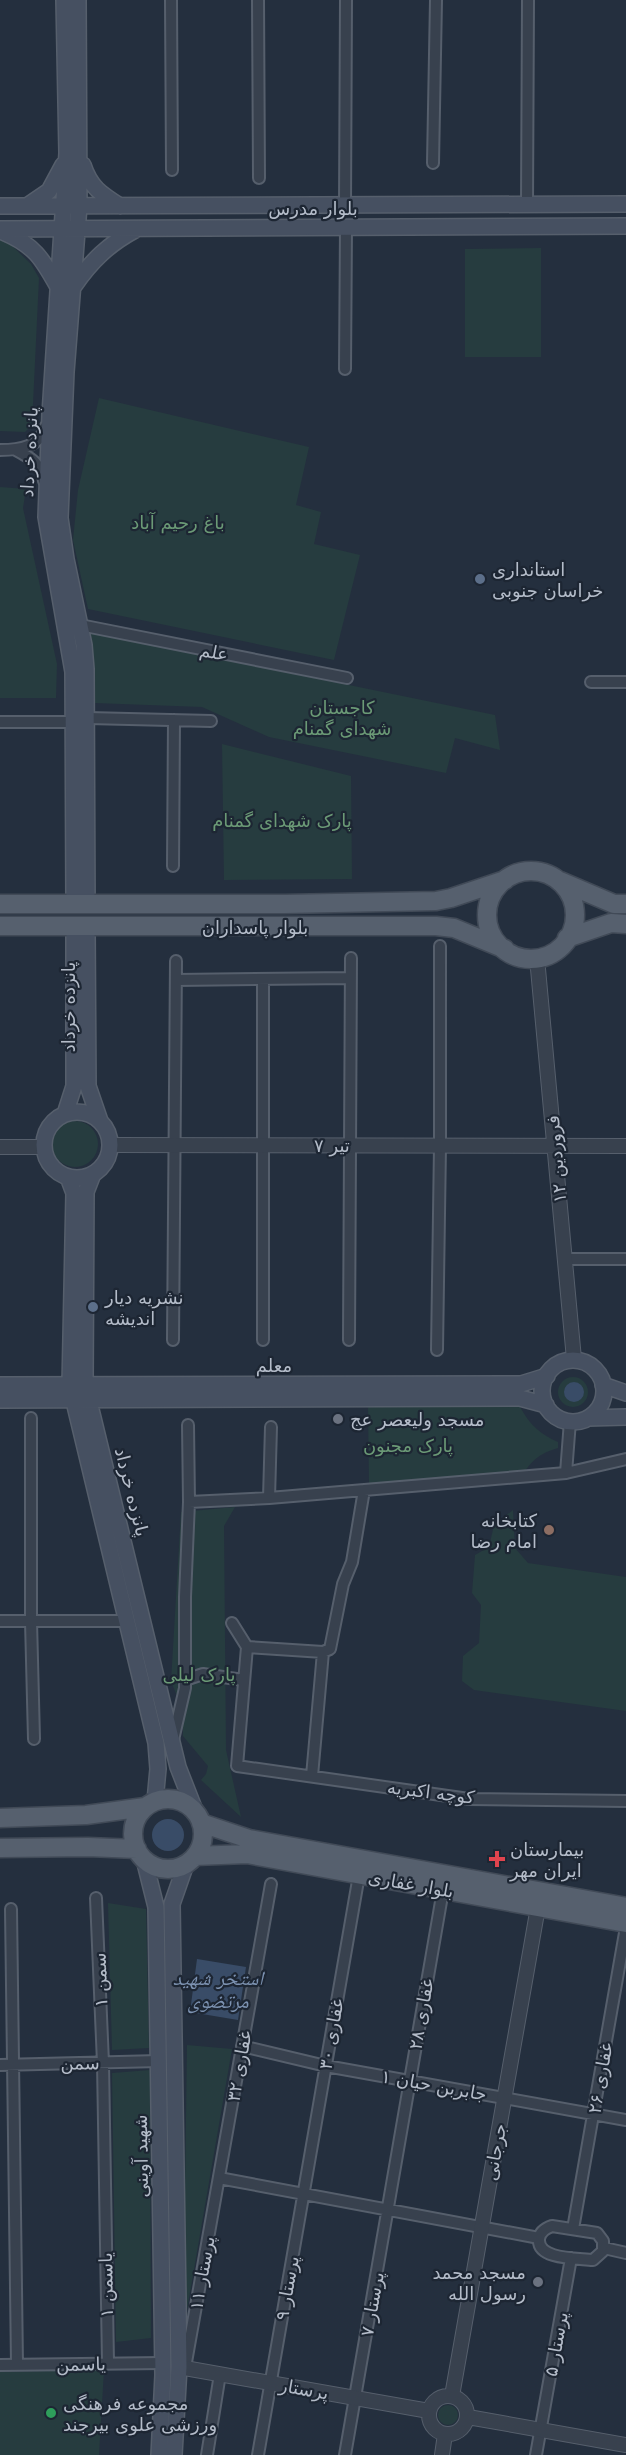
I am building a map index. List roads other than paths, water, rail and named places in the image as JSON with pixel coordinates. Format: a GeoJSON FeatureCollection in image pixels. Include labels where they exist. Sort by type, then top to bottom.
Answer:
{"type":"FeatureCollection","features":[{"type":"Feature","properties":{"kind":"main road","name":"پانزده خرداد"},"geometry":{"type":"LineString","coordinates":[[64,0],[73,153]]}},
{"type":"Feature","properties":{"kind":"main road","name":"پانزده خرداد"},"geometry":{"type":"LineString","coordinates":[[78,0],[72,206],[60,372],[60,518],[86,669],[81,720],[81,904]]}},
{"type":"Feature","properties":{"kind":"main road"},"geometry":{"type":"LineString","coordinates":[[27,206],[49,190],[73,153],[96,191],[120,206]]}},
{"type":"Feature","properties":{"kind":"main road","name":"بلوار مدرس"},"geometry":{"type":"LineString","coordinates":[[0,206],[626,204]]}},
{"type":"Feature","properties":{"kind":"main road","name":"بلوار مدرس"},"geometry":{"type":"LineString","coordinates":[[0,230],[626,226]]}},
{"type":"Feature","properties":{"kind":"main road"},"geometry":{"type":"LineString","coordinates":[[0,230],[22,240],[35,250],[66,289],[99,254],[118,240],[143,229]]}},
{"type":"Feature","properties":{"kind":"main road","name":"پانزده خرداد"},"geometry":{"type":"LineString","coordinates":[[60,372],[50,414],[46,517],[81,720]]}},
{"type":"Feature","properties":{"kind":"main road"},"geometry":{"type":"LineString","coordinates":[[558,880],[566,888],[575,909],[574,920],[567,939],[558,949],[537,958],[526,958],[505,949],[491,931],[488,909],[497,888],[505,880],[526,871],[537,871],[615,904],[626,904]]}},
{"type":"Feature","properties":{"kind":"main road","name":"بلوار پاسداران"},"geometry":{"type":"LineString","coordinates":[[0,904],[285,904],[435,901],[505,880]]}},
{"type":"Feature","properties":{"kind":"main road"},"geometry":{"type":"LineString","coordinates":[[81,904],[81,928]]}},
{"type":"Feature","properties":{"kind":"main road"},"geometry":{"type":"LineString","coordinates":[[567,939],[610,923],[626,924]]}},
{"type":"Feature","properties":{"kind":"main road","name":"بلوار پاسداران"},"geometry":{"type":"LineString","coordinates":[[0,926],[81,928],[436,926],[454,928],[505,949]]}},
{"type":"Feature","properties":{"kind":"main road","name":"پانزده خرداد"},"geometry":{"type":"LineString","coordinates":[[65,1114],[74,1086],[81,928]]}},
{"type":"Feature","properties":{"kind":"main road","name":"پانزده خرداد"},"geometry":{"type":"LineString","coordinates":[[81,928],[88,1086],[100,1121]]}},
{"type":"Feature","properties":{"kind":"main road"},"geometry":{"type":"LineString","coordinates":[[84,1113],[100,1121],[105,1128],[110,1145],[105,1162],[93,1174],[76,1178],[60,1174],[49,1162],[44,1147],[47,1130],[52,1123],[65,1114],[84,1113]]}},
{"type":"Feature","properties":{"kind":"main road","name":"پانزده خرداد"},"geometry":{"type":"LineString","coordinates":[[93,1174],[86,1192],[79,1392],[178,1767],[199,1818]]}},
{"type":"Feature","properties":{"kind":"main road","name":"پانزده خرداد"},"geometry":{"type":"LineString","coordinates":[[68,1177],[74,1193],[79,1392],[156,1743],[158,1769],[150,1804]]}},
{"type":"Feature","properties":{"kind":"main road"},"geometry":{"type":"LineString","coordinates":[[588,1418],[597,1411],[603,1400],[601,1376],[593,1367],[574,1359],[559,1363],[547,1376],[543,1394],[546,1405],[554,1415],[570,1421],[626,1417]]}},
{"type":"Feature","properties":{"kind":"main road","name":"معلم"},"geometry":{"type":"LineString","coordinates":[[0,1400],[79,1392],[520,1384],[547,1376]]}},
{"type":"Feature","properties":{"kind":"main road","name":"معلم"},"geometry":{"type":"LineString","coordinates":[[0,1385],[79,1392],[520,1398],[546,1405]]}},
{"type":"Feature","properties":{"kind":"main road"},"geometry":{"type":"LineString","coordinates":[[603,1385],[626,1393]]}},
{"type":"Feature","properties":{"kind":"main road"},"geometry":{"type":"LineString","coordinates":[[0,1818],[86,1815],[166,1799],[178,1800],[188,1805],[199,1818],[203,1835],[201,1846],[190,1860],[176,1868],[164,1869],[153,1865],[140,1854],[134,1841],[135,1822],[150,1804]]}},
{"type":"Feature","properties":{"kind":"main road"},"geometry":{"type":"LineString","coordinates":[[86,1815],[95,1819],[100,1833],[96,1842],[88,1847]]}},
{"type":"Feature","properties":{"kind":"main road","name":"بلوار غفاری"},"geometry":{"type":"LineString","coordinates":[[199,1818],[249,1839],[626,1907]]}},
{"type":"Feature","properties":{"kind":"main road"},"geometry":{"type":"LineString","coordinates":[[0,1848],[88,1847],[140,1854]]}},
{"type":"Feature","properties":{"kind":"main road","name":"شهید آوینی"},"geometry":{"type":"LineString","coordinates":[[140,1854],[156,1907],[162,2362],[159,2455]]}},
{"type":"Feature","properties":{"kind":"main road","name":"بلوار غفاری"},"geometry":{"type":"LineString","coordinates":[[190,1860],[247,1854],[626,1925]]}},
{"type":"Feature","properties":{"kind":"main road","name":"شهید آوینی"},"geometry":{"type":"LineString","coordinates":[[174,2455],[182,2368],[172,1904],[190,1860]]}},
{"type":"Feature","properties":{"kind":"street"},"geometry":{"type":"LineString","coordinates":[[171,0],[172,170]]}},
{"type":"Feature","properties":{"kind":"street"},"geometry":{"type":"LineString","coordinates":[[258,0],[259,178]]}},
{"type":"Feature","properties":{"kind":"street"},"geometry":{"type":"LineString","coordinates":[[345,0],[345,205]]}},
{"type":"Feature","properties":{"kind":"street"},"geometry":{"type":"LineString","coordinates":[[433,163],[436,0]]}},
{"type":"Feature","properties":{"kind":"street"},"geometry":{"type":"LineString","coordinates":[[526,204],[528,0]]}},
{"type":"Feature","properties":{"kind":"street"},"geometry":{"type":"LineString","coordinates":[[345,369],[346,227]]}},
{"type":"Feature","properties":{"kind":"street"},"geometry":{"type":"LineString","coordinates":[[0,450],[16,450],[32,445],[43,436],[50,414]]}},
{"type":"Feature","properties":{"kind":"street"},"geometry":{"type":"LineString","coordinates":[[16,450],[33,459],[42,471],[46,490]]}},
{"type":"Feature","properties":{"kind":"street","name":"علم"},"geometry":{"type":"LineString","coordinates":[[80,625],[347,678]]}},
{"type":"Feature","properties":{"kind":"street"},"geometry":{"type":"LineString","coordinates":[[591,682],[626,682]]}},
{"type":"Feature","properties":{"kind":"street"},"geometry":{"type":"LineString","coordinates":[[173,866],[174,720]]}},
{"type":"Feature","properties":{"kind":"street"},"geometry":{"type":"LineString","coordinates":[[0,722],[210,721]]}},
{"type":"Feature","properties":{"kind":"street"},"geometry":{"type":"LineString","coordinates":[[436,1350],[441,1045],[440,946]]}},
{"type":"Feature","properties":{"kind":"street"},"geometry":{"type":"LineString","coordinates":[[349,1340],[351,958]]}},
{"type":"Feature","properties":{"kind":"street","name":"۱۲ فروردین"},"geometry":{"type":"LineString","coordinates":[[537,958],[574,1359]]}},
{"type":"Feature","properties":{"kind":"street"},"geometry":{"type":"LineString","coordinates":[[173,1340],[176,961]]}},
{"type":"Feature","properties":{"kind":"street"},"geometry":{"type":"LineString","coordinates":[[176,980],[350,978]]}},
{"type":"Feature","properties":{"kind":"street"},"geometry":{"type":"LineString","coordinates":[[263,979],[263,1340]]}},
{"type":"Feature","properties":{"kind":"street","name":"۷ تیر"},"geometry":{"type":"LineString","coordinates":[[110,1145],[626,1146]]}},
{"type":"Feature","properties":{"kind":"street"},"geometry":{"type":"LineString","coordinates":[[0,1147],[44,1147]]}},
{"type":"Feature","properties":{"kind":"street"},"geometry":{"type":"LineString","coordinates":[[565,1259],[626,1259]]}},
{"type":"Feature","properties":{"kind":"street"},"geometry":{"type":"LineString","coordinates":[[31,1418],[31,1621],[34,1739]]}},
{"type":"Feature","properties":{"kind":"street"},"geometry":{"type":"LineString","coordinates":[[566,1473],[570,1421]]}},
{"type":"Feature","properties":{"kind":"street"},"geometry":{"type":"LineString","coordinates":[[172,1744],[185,1680],[185,1597],[189,1502],[188,1425]]}},
{"type":"Feature","properties":{"kind":"street"},"geometry":{"type":"LineString","coordinates":[[269,1498],[271,1427]]}},
{"type":"Feature","properties":{"kind":"street"},"geometry":{"type":"LineString","coordinates":[[189,1502],[269,1498],[566,1473],[626,1459]]}},
{"type":"Feature","properties":{"kind":"street"},"geometry":{"type":"LineString","coordinates":[[247,1647],[323,1652],[330,1649],[333,1644],[343,1584],[352,1562],[364,1490]]}},
{"type":"Feature","properties":{"kind":"street"},"geometry":{"type":"LineString","coordinates":[[0,1621],[128,1621]]}},
{"type":"Feature","properties":{"kind":"street"},"geometry":{"type":"LineString","coordinates":[[185,1680],[203,1674],[243,1680],[247,1647],[232,1623]]}},
{"type":"Feature","properties":{"kind":"street"},"geometry":{"type":"LineString","coordinates":[[312,1776],[323,1652]]}},
{"type":"Feature","properties":{"kind":"street","name":"کوچه اکبریه"},"geometry":{"type":"LineString","coordinates":[[243,1680],[237,1766],[469,1799],[626,1801]]}},
{"type":"Feature","properties":{"kind":"street","name":"غفاری ۳۰"},"geometry":{"type":"LineString","coordinates":[[304,2194],[359,1875]]}},
{"type":"Feature","properties":{"kind":"street","name":"غفاری ۳۲"},"geometry":{"type":"LineString","coordinates":[[219,2178],[271,1884]]}},
{"type":"Feature","properties":{"kind":"street","name":"غفاری ۲۸"},"geometry":{"type":"LineString","coordinates":[[388,2210],[443,1890]]}},
{"type":"Feature","properties":{"kind":"street","name":"سمن ۱"},"geometry":{"type":"LineString","coordinates":[[96,1898],[103,2063],[104,2207]]}},
{"type":"Feature","properties":{"kind":"street","name":"جرجانی"},"geometry":{"type":"LineString","coordinates":[[452,2396],[538,1907]]}},
{"type":"Feature","properties":{"kind":"street"},"geometry":{"type":"LineString","coordinates":[[10,1909],[17,2364]]}},
{"type":"Feature","properties":{"kind":"street","name":"غفاری ۲۶"},"geometry":{"type":"LineString","coordinates":[[573,2229],[626,1925]]}},
{"type":"Feature","properties":{"kind":"street","name":"جابربن حیان ۱"},"geometry":{"type":"LineString","coordinates":[[242,2046],[326,2066],[626,2120]]}},
{"type":"Feature","properties":{"kind":"street","name":"سمن"},"geometry":{"type":"LineString","coordinates":[[0,2065],[159,2061]]}},
{"type":"Feature","properties":{"kind":"street"},"geometry":{"type":"LineString","coordinates":[[219,2178],[539,2238]]}},
{"type":"Feature","properties":{"kind":"street","name":"پرستار ۱۱"},"geometry":{"type":"LineString","coordinates":[[182,2368],[219,2178]]}},
{"type":"Feature","properties":{"kind":"street","name":"پرستار ۹"},"geometry":{"type":"LineString","coordinates":[[258,2455],[304,2194]]}},
{"type":"Feature","properties":{"kind":"street","name":"یاسمن ۱"},"geometry":{"type":"LineString","coordinates":[[104,2207],[108,2363]]}},
{"type":"Feature","properties":{"kind":"street","name":"پرستار ۷"},"geometry":{"type":"LineString","coordinates":[[345,2455],[388,2210]]}},
{"type":"Feature","properties":{"kind":"street"},"geometry":{"type":"LineString","coordinates":[[552,2226],[573,2229],[597,2233],[603,2241],[604,2248],[601,2255],[593,2260],[572,2258],[548,2254],[541,2247],[539,2238],[544,2230],[552,2226]]}},
{"type":"Feature","properties":{"kind":"street"},"geometry":{"type":"LineString","coordinates":[[604,2248],[626,2253]]}},
{"type":"Feature","properties":{"kind":"street","name":"پرستار ۵"},"geometry":{"type":"LineString","coordinates":[[536,2455],[572,2258]]}},
{"type":"Feature","properties":{"kind":"street","name":"یاسمن"},"geometry":{"type":"LineString","coordinates":[[0,2365],[162,2362]]}},
{"type":"Feature","properties":{"kind":"street","name":"پرستار"},"geometry":{"type":"LineString","coordinates":[[182,2368],[429,2411]]}},
{"type":"Feature","properties":{"kind":"street"},"geometry":{"type":"LineString","coordinates":[[207,2455],[220,2374]]}},
{"type":"Feature","properties":{"kind":"street"},"geometry":{"type":"LineString","coordinates":[[452,2396],[458,2398],[465,2406],[468,2417],[462,2428],[452,2434],[445,2434],[432,2426],[429,2411],[440,2397],[452,2396]]}},
{"type":"Feature","properties":{"kind":"street"},"geometry":{"type":"LineString","coordinates":[[468,2417],[626,2445],[624,2455]]}},
{"type":"Feature","properties":{"kind":"street"},"geometry":{"type":"LineString","coordinates":[[441,2455],[445,2434]]}},
{"type":"Feature","properties":{"kind":"water"},"geometry":{"type":"Polygon","coordinates":[[[574,1382],[581,1385],[584,1392],[581,1399],[574,1402],[567,1399],[564,1392],[567,1385],[574,1382]]]}},
{"type":"Feature","properties":{"kind":"water"},"geometry":{"type":"Polygon","coordinates":[[[168,1819],[179,1824],[184,1835],[179,1846],[168,1851],[157,1846],[152,1835],[157,1824],[168,1819]]]}},
{"type":"Feature","properties":{"kind":"water","name":"استخر شهید مرتضوی"},"geometry":{"type":"Polygon","coordinates":[[[197,1959],[246,1967],[238,2020],[190,2012],[197,1959]]]}},
{"type":"Feature","properties":{"kind":"place","name":"استانداری خراسان جنوبی"},"geometry":{"type":"Point","coordinates":[480,579]}},
{"type":"Feature","properties":{"kind":"place","name":"نشریه دیار اندیشه"},"geometry":{"type":"Point","coordinates":[93,1307]}},
{"type":"Feature","properties":{"kind":"place","name":"مسجد ولیعصر عج"},"geometry":{"type":"Point","coordinates":[338,1419]}},
{"type":"Feature","properties":{"kind":"place","name":"کتابخانه امام رضا"},"geometry":{"type":"Point","coordinates":[549,1530]}},
{"type":"Feature","properties":{"kind":"place","name":"بیمارستان ایران مهر"},"geometry":{"type":"Point","coordinates":[497,1859]}},
{"type":"Feature","properties":{"kind":"place","name":"مسجد محمد رسول الله"},"geometry":{"type":"Point","coordinates":[538,2282]}},
{"type":"Feature","properties":{"kind":"place","name":"مجموعه فرهنگی ورزشی علوی بیرجند"},"geometry":{"type":"Point","coordinates":[51,2413]}},
{"type":"Feature","properties":{"kind":"park label","name":"باغ رحیم آباد"},"geometry":{"type":"Point","coordinates":[178,522]}},
{"type":"Feature","properties":{"kind":"park label","name":"کاجستان شهدای گمنام"},"geometry":{"type":"Point","coordinates":[342,717]}},
{"type":"Feature","properties":{"kind":"park label","name":"پارک شهدای گمنام"},"geometry":{"type":"Point","coordinates":[282,820]}},
{"type":"Feature","properties":{"kind":"park label","name":"پارک مجنون"},"geometry":{"type":"Point","coordinates":[408,1445]}},
{"type":"Feature","properties":{"kind":"park label","name":"پارک لیلی"},"geometry":{"type":"Point","coordinates":[199,1674]}}]}
